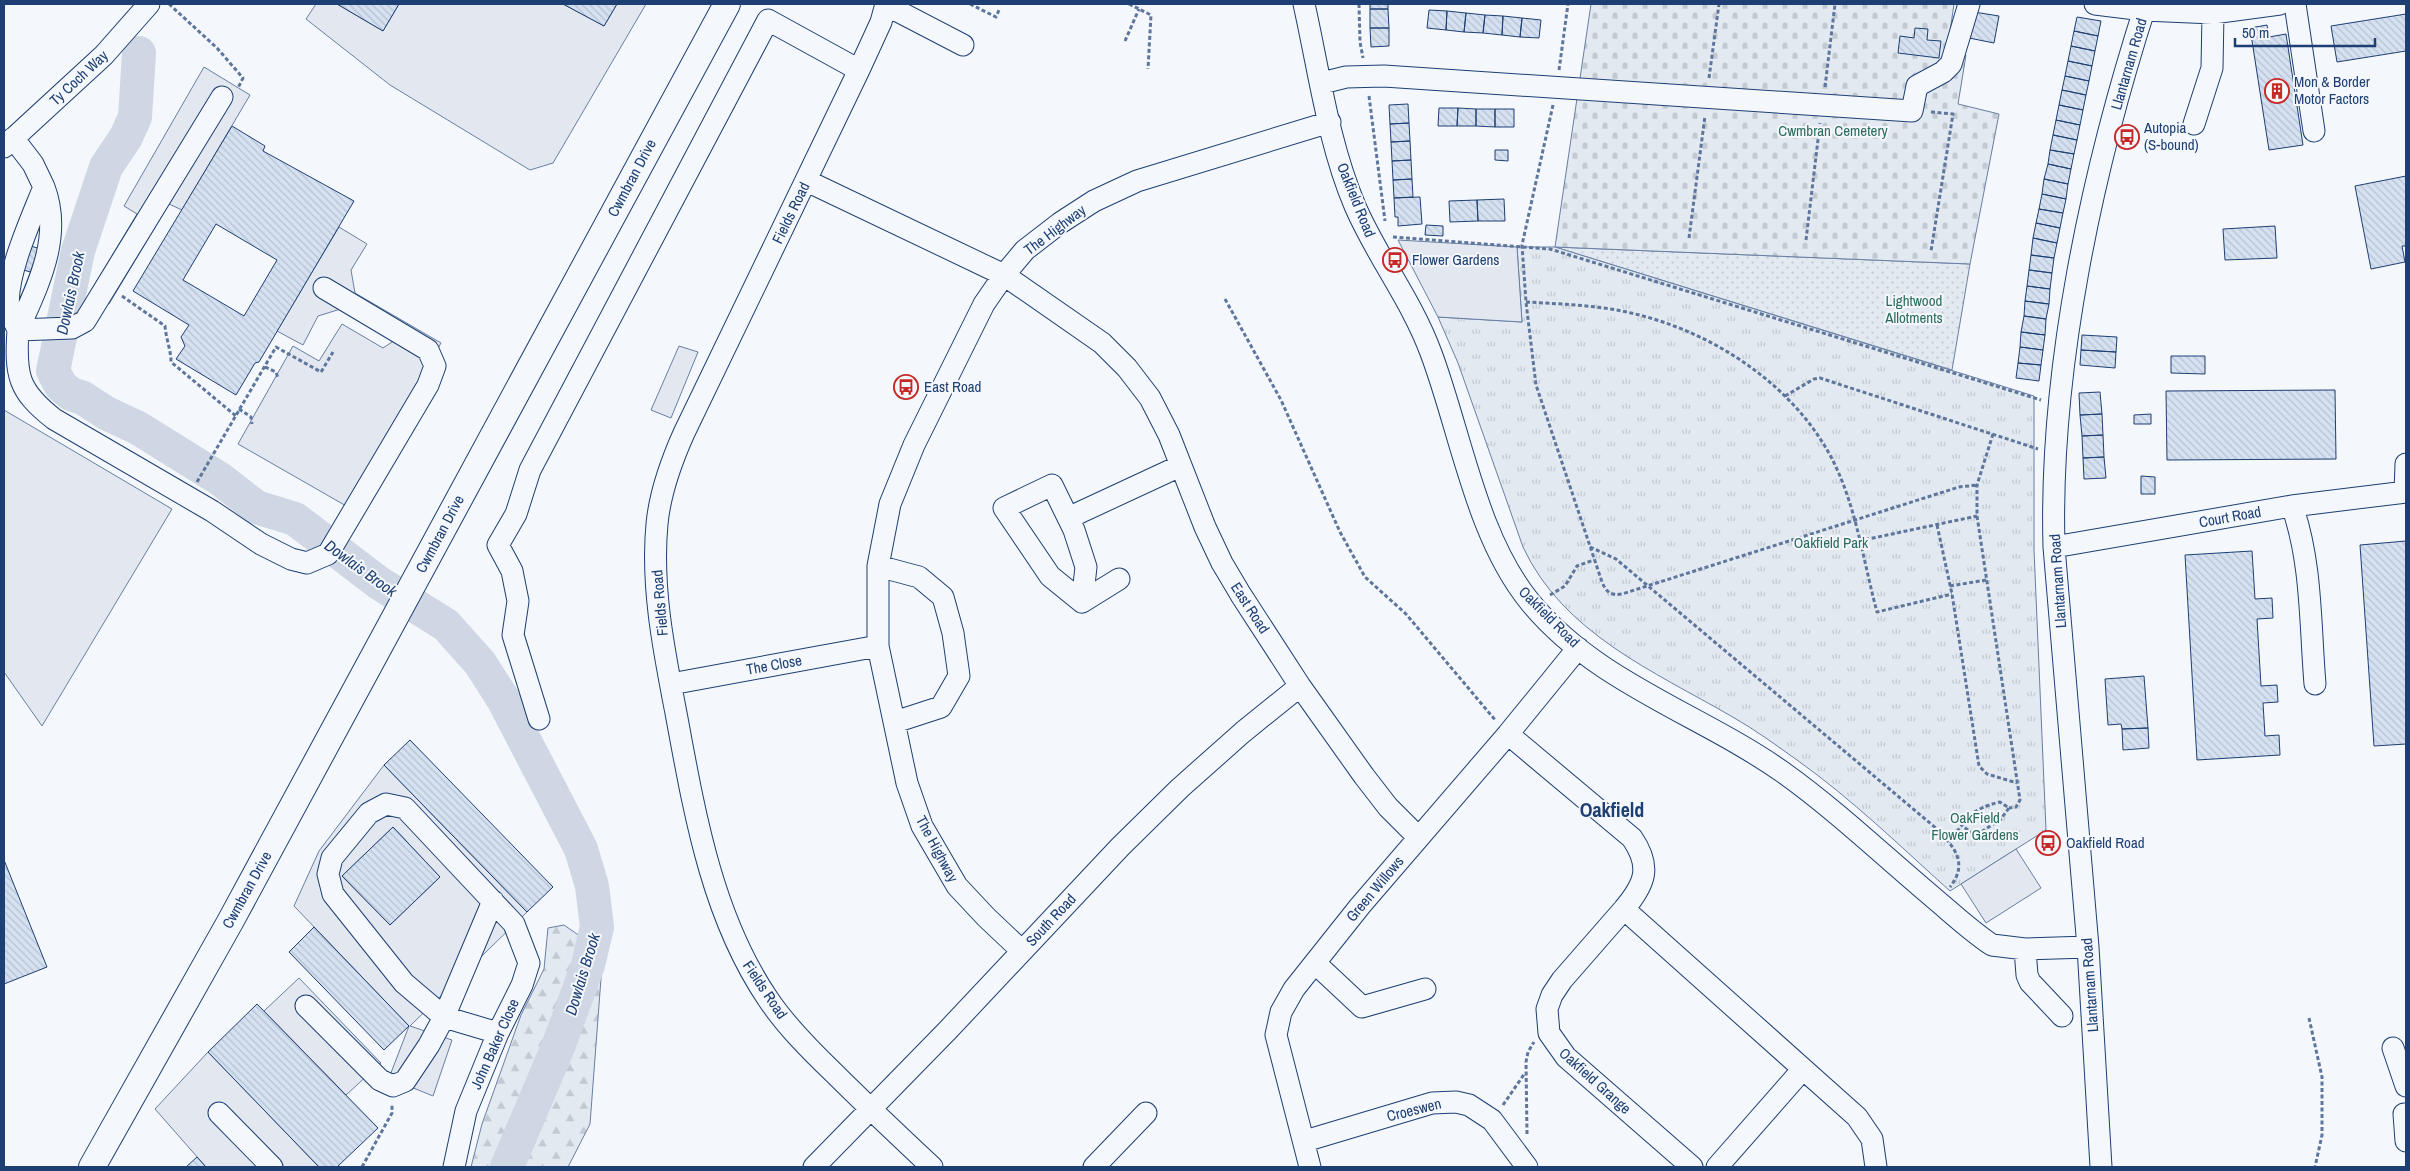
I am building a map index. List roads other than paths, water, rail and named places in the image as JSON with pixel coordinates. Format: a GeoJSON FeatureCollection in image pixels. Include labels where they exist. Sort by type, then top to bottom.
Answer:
{"type":"FeatureCollection","features":[{"type":"Feature","properties":{"kind":"main road","name":"Cwmbran Drive"},"geometry":{"type":"LineString","coordinates":[[92,1167],[230,922],[727,4]]}},
{"type":"Feature","properties":{"kind":"street","name":"Ty Coch Way"},"geometry":{"type":"LineString","coordinates":[[8,143],[104,55],[149,4]]}},
{"type":"Feature","properties":{"kind":"street"},"geometry":{"type":"LineString","coordinates":[[886,4],[963,45]]}},
{"type":"Feature","properties":{"kind":"street","name":"Fields Road"},"geometry":{"type":"LineString","coordinates":[[886,4],[881,22],[859,70],[684,433],[668,470],[657,523],[656,582],[661,634],[692,802],[714,881],[736,945],[768,999],[807,1046],[932,1167]]}},
{"type":"Feature","properties":{"kind":"street","name":"Oakfield Road"},"geometry":{"type":"LineString","coordinates":[[1304,4],[1343,174],[1355,206],[1431,351],[1492,537],[1517,585],[1533,606],[1578,648],[1614,674],[1737,744],[1785,774],[1992,945],[2025,949],[2088,946]]}},
{"type":"Feature","properties":{"kind":"street"},"geometry":{"type":"LineString","coordinates":[[1322,83],[1346,77],[1366,75],[1912,111],[1918,86],[1923,81],[1943,72],[1951,64],[1969,4]]}},
{"type":"Feature","properties":{"kind":"street"},"geometry":{"type":"LineString","coordinates":[[2095,4],[2216,8],[2280,4]]}},
{"type":"Feature","properties":{"kind":"street"},"geometry":{"type":"LineString","coordinates":[[2295,4],[2314,131]]}},
{"type":"Feature","properties":{"kind":"street","name":"Llantarnam Road"},"geometry":{"type":"LineString","coordinates":[[2101,1167],[2088,946],[2054,547],[2055,454],[2070,323],[2088,225],[2124,79],[2145,7]]}},
{"type":"Feature","properties":{"kind":"street"},"geometry":{"type":"LineString","coordinates":[[2194,124],[2212,68],[2216,8]]}},
{"type":"Feature","properties":{"kind":"street"},"geometry":{"type":"LineString","coordinates":[[539,719],[513,635],[518,601],[512,571],[498,545],[516,514],[530,470],[768,20],[859,70]]}},
{"type":"Feature","properties":{"kind":"street"},"geometry":{"type":"LineString","coordinates":[[18,330],[72,328],[85,321],[222,97]]}},
{"type":"Feature","properties":{"kind":"street","name":"The Highway"},"geometry":{"type":"LineString","coordinates":[[1022,951],[986,917],[958,886],[940,861],[922,826],[907,783],[878,646],[878,566],[890,504],[914,445],[984,304],[1004,275],[1025,250],[1060,223],[1094,201],[1137,181],[1330,122]]}},
{"type":"Feature","properties":{"kind":"street"},"geometry":{"type":"LineString","coordinates":[[8,143],[33,164],[51,205],[52,234],[46,260],[18,330],[16,358],[19,374],[24,389],[33,403],[54,420],[187,497],[261,544],[291,559],[307,563],[333,545],[428,385],[435,366],[428,350],[324,288]]}},
{"type":"Feature","properties":{"kind":"street","name":"East Road"},"geometry":{"type":"LineString","coordinates":[[807,181],[1004,275],[1102,343],[1127,368],[1150,398],[1170,435],[1180,466],[1222,563],[1300,686],[1370,784],[1388,807],[1418,837]]}},
{"type":"Feature","properties":{"kind":"street"},"geometry":{"type":"LineString","coordinates":[[2406,464],[2406,492]]}},
{"type":"Feature","properties":{"kind":"street"},"geometry":{"type":"LineString","coordinates":[[1068,518],[1180,466]]}},
{"type":"Feature","properties":{"kind":"street"},"geometry":{"type":"LineString","coordinates":[[1052,485],[1068,518],[1086,566],[1082,602],[1050,576],[1004,508],[1052,485]]}},
{"type":"Feature","properties":{"kind":"street","name":"Court Road"},"geometry":{"type":"LineString","coordinates":[[2054,547],[2292,506],[2406,492]]}},
{"type":"Feature","properties":{"kind":"street"},"geometry":{"type":"LineString","coordinates":[[2292,506],[2303,541],[2306,562],[2315,684]]}},
{"type":"Feature","properties":{"kind":"street"},"geometry":{"type":"LineString","coordinates":[[878,566],[919,577],[943,597],[953,633],[959,676],[941,707],[895,722]]}},
{"type":"Feature","properties":{"kind":"street"},"geometry":{"type":"LineString","coordinates":[[1082,602],[1119,579]]}},
{"type":"Feature","properties":{"kind":"street","name":"The Close"},"geometry":{"type":"LineString","coordinates":[[671,684],[878,646]]}},
{"type":"Feature","properties":{"kind":"street","name":"Green Willows"},"geometry":{"type":"LineString","coordinates":[[1310,1167],[1305,1141],[1276,1035],[1281,1012],[1294,989],[1315,963],[1418,837],[1508,734],[1578,648]]}},
{"type":"Feature","properties":{"kind":"street","name":"South Road"},"geometry":{"type":"LineString","coordinates":[[814,1167],[1120,847],[1180,788],[1243,732],[1300,686]]}},
{"type":"Feature","properties":{"kind":"street","name":"Oakfield Grange"},"geometry":{"type":"LineString","coordinates":[[1508,734],[1624,830],[1639,848],[1643,858],[1643,881],[1624,909],[1562,980],[1552,995],[1548,1009],[1549,1033],[1566,1056],[1692,1167]]}},
{"type":"Feature","properties":{"kind":"street"},"geometry":{"type":"LineString","coordinates":[[306,1006],[380,1080],[393,1086],[404,1081],[413,1071],[444,1016],[493,901],[405,808],[386,804],[369,813],[332,858],[328,874],[333,894],[404,983],[444,1016],[498,1033]]}},
{"type":"Feature","properties":{"kind":"street","name":"John Baker Close"},"geometry":{"type":"LineString","coordinates":[[454,1167],[466,1112],[498,1033],[522,985],[529,963],[514,924],[493,901]]}},
{"type":"Feature","properties":{"kind":"street"},"geometry":{"type":"LineString","coordinates":[[1624,909],[1865,1127],[1872,1139],[1876,1167]]}},
{"type":"Feature","properties":{"kind":"street"},"geometry":{"type":"LineString","coordinates":[[2025,949],[2027,975],[2030,982],[2062,1016]]}},
{"type":"Feature","properties":{"kind":"street"},"geometry":{"type":"LineString","coordinates":[[1315,963],[1362,1007],[1425,989]]}},
{"type":"Feature","properties":{"kind":"street"},"geometry":{"type":"LineString","coordinates":[[2393,1048],[2406,1086]]}},
{"type":"Feature","properties":{"kind":"street"},"geometry":{"type":"LineString","coordinates":[[1717,1167],[1803,1069]]}},
{"type":"Feature","properties":{"kind":"street","name":"Croeswen"},"geometry":{"type":"LineString","coordinates":[[1305,1141],[1444,1101],[1469,1105],[1492,1120],[1527,1167]]}},
{"type":"Feature","properties":{"kind":"street"},"geometry":{"type":"LineString","coordinates":[[219,1113],[272,1167]]}},
{"type":"Feature","properties":{"kind":"street"},"geometry":{"type":"LineString","coordinates":[[1094,1167],[1146,1113]]}},
{"type":"Feature","properties":{"kind":"street"},"geometry":{"type":"LineString","coordinates":[[2405,1114],[2406,1141]]}},
{"type":"Feature","properties":{"kind":"waterway","name":"Dowlais Brook"},"geometry":{"type":"LineString","coordinates":[[139,53],[135,117],[126,137],[106,167],[78,251],[53,371],[61,386],[71,394],[83,398],[106,413],[138,428],[220,479],[256,507],[295,519],[379,583],[446,625],[480,663],[503,699],[581,849],[592,886],[597,927],[588,965],[558,1047],[507,1167]]}},
{"type":"Feature","properties":{"kind":"place","name":"Mon & Border Motor Factors"},"geometry":{"type":"Point","coordinates":[2277,91]}},
{"type":"Feature","properties":{"kind":"place","name":"Autopia (S-bound)"},"geometry":{"type":"Point","coordinates":[2127,137]}},
{"type":"Feature","properties":{"kind":"place","name":"Flower Gardens"},"geometry":{"type":"Point","coordinates":[1395,260]}},
{"type":"Feature","properties":{"kind":"place","name":"East Road"},"geometry":{"type":"Point","coordinates":[906,387]}},
{"type":"Feature","properties":{"kind":"place","name":"Oakfield Road"},"geometry":{"type":"Point","coordinates":[2048,843]}},
{"type":"Feature","properties":{"kind":"district","name":"Oakfield"},"geometry":{"type":"Point","coordinates":[1612,810]}},
{"type":"Feature","properties":{"kind":"park label","name":"Cwmbran Cemetery"},"geometry":{"type":"Point","coordinates":[1833,131]}},
{"type":"Feature","properties":{"kind":"park label","name":"Lightwood Allotments"},"geometry":{"type":"Point","coordinates":[1914,310]}},
{"type":"Feature","properties":{"kind":"park label","name":"Oakfield Park"},"geometry":{"type":"Point","coordinates":[1831,543]}},
{"type":"Feature","properties":{"kind":"park label","name":"OakField Flower Gardens"},"geometry":{"type":"Point","coordinates":[1975,826]}}]}
